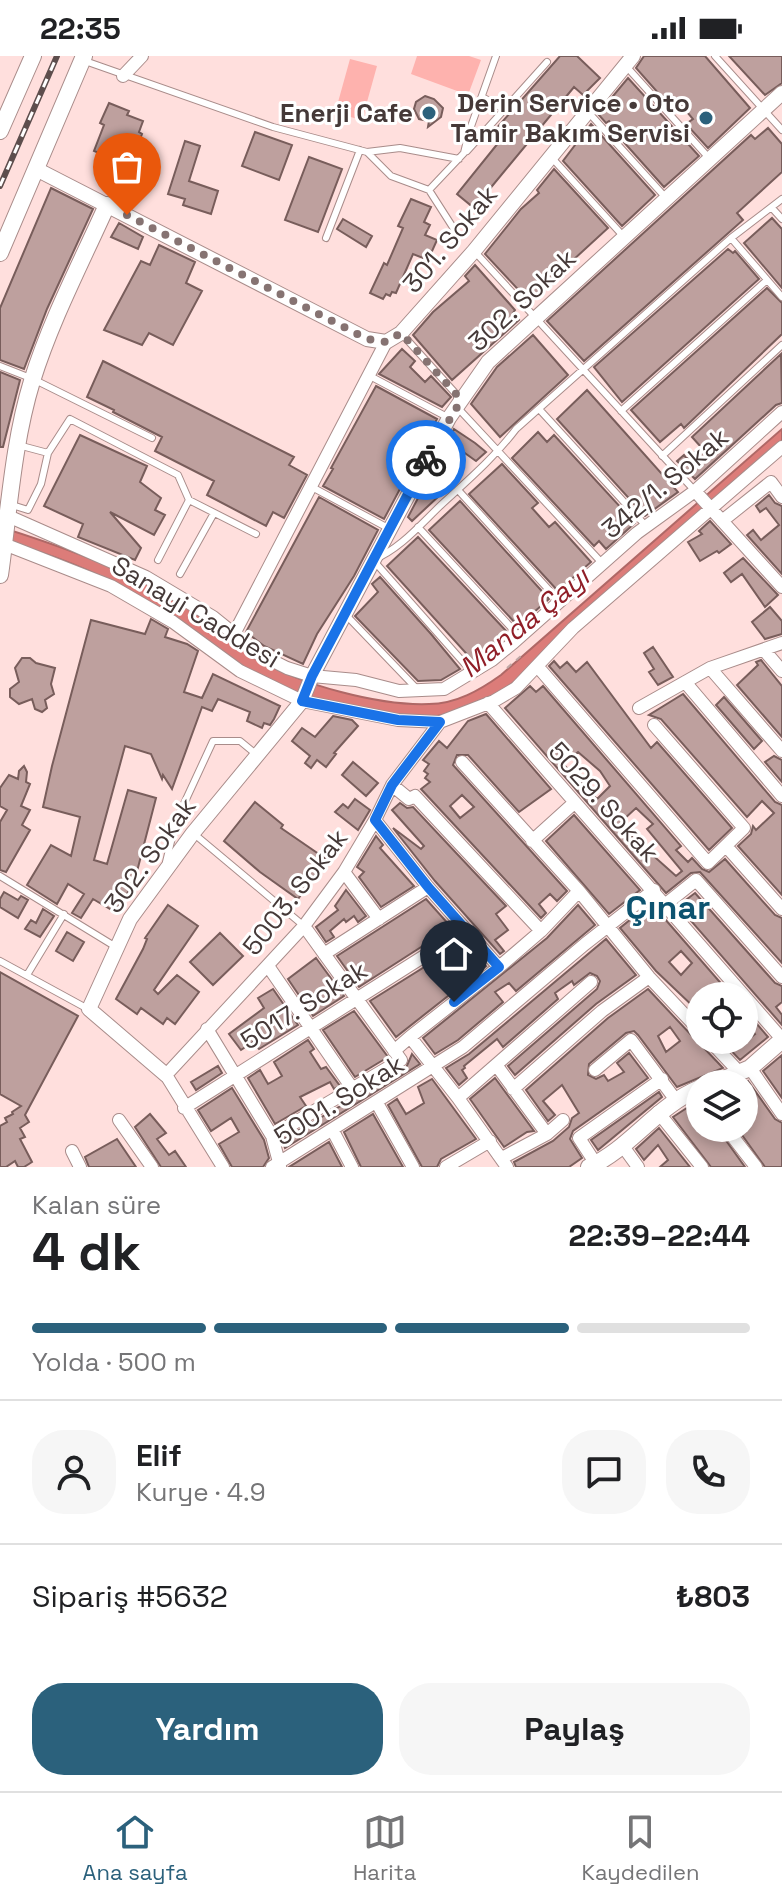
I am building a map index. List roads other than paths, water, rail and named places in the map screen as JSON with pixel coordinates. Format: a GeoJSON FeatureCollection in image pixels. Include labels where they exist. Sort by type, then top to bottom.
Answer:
{"type":"FeatureCollection","features":[{"type":"Feature","properties":{"kind":"main road"},"geometry":{"type":"LineString","coordinates":[[0,131],[33,56]]}},
{"type":"Feature","properties":{"kind":"main road"},"geometry":{"type":"LineString","coordinates":[[0,253],[83,58]]}},
{"type":"Feature","properties":{"kind":"main road"},"geometry":{"type":"LineString","coordinates":[[0,575],[8,513],[6,481],[33,379],[107,205]]}},
{"type":"Feature","properties":{"kind":"main road"},"geometry":{"type":"LineString","coordinates":[[746,1070],[782,1039]]}},
{"type":"Feature","properties":{"kind":"main road"},"geometry":{"type":"LineString","coordinates":[[592,1166],[622,1145],[675,1099],[686,1095]]}},
{"type":"Feature","properties":{"kind":"street"},"geometry":{"type":"LineString","coordinates":[[123,76],[142,56]]}},
{"type":"Feature","properties":{"kind":"street","name":"301. Sokak"},"geometry":{"type":"LineString","coordinates":[[386,342],[401,333],[474,251],[629,61]]}},
{"type":"Feature","properties":{"kind":"street"},"geometry":{"type":"LineString","coordinates":[[0,109],[17,91]]}},
{"type":"Feature","properties":{"kind":"street","name":"302. Sokak"},"geometry":{"type":"LineString","coordinates":[[89,1009],[130,919],[193,833],[302,701],[389,528],[453,413],[488,362],[782,93]]}},
{"type":"Feature","properties":{"kind":"street"},"geometry":{"type":"LineString","coordinates":[[36,169],[367,339],[386,342],[234,634]]}},
{"type":"Feature","properties":{"kind":"street","name":"342/1. Sokak"},"geometry":{"type":"LineString","coordinates":[[8,513],[146,577],[213,617],[259,654],[312,676],[356,680],[399,691],[444,689],[520,636],[646,526],[695,491],[782,412]]}},
{"type":"Feature","properties":{"kind":"street"},"geometry":{"type":"LineString","coordinates":[[302,701],[398,720],[440,722],[488,703],[516,688],[573,628],[709,506],[782,447]]}},
{"type":"Feature","properties":{"kind":"street"},"geometry":{"type":"LineString","coordinates":[[722,521],[782,471]]}},
{"type":"Feature","properties":{"kind":"street"},"geometry":{"type":"LineString","coordinates":[[771,482],[782,497]]}},
{"type":"Feature","properties":{"kind":"street"},"geometry":{"type":"LineString","coordinates":[[695,491],[782,587]]}},
{"type":"Feature","properties":{"kind":"street","name":"Sanayi Caddesi"},"geometry":{"type":"LineString","coordinates":[[5,543],[111,586],[173,622],[240,671],[302,701]]}},
{"type":"Feature","properties":{"kind":"street"},"geometry":{"type":"LineString","coordinates":[[639,708],[710,668],[782,643]]}},
{"type":"Feature","properties":{"kind":"street"},"geometry":{"type":"LineString","coordinates":[[764,650],[782,671]]}},
{"type":"Feature","properties":{"kind":"street"},"geometry":{"type":"LineString","coordinates":[[538,667],[708,863],[744,828],[654,725]]}},
{"type":"Feature","properties":{"kind":"street"},"geometry":{"type":"LineString","coordinates":[[710,668],[782,751]]}},
{"type":"Feature","properties":{"kind":"street"},"geometry":{"type":"LineString","coordinates":[[685,682],[782,796]]}},
{"type":"Feature","properties":{"kind":"street","name":"5029. Sokak"},"geometry":{"type":"LineString","coordinates":[[488,703],[782,1039]]}},
{"type":"Feature","properties":{"kind":"street","name":"5003. Sokak"},"geometry":{"type":"LineString","coordinates":[[166,1075],[304,926],[344,872],[392,785],[440,722]]}},
{"type":"Feature","properties":{"kind":"street"},"geometry":{"type":"LineString","coordinates":[[462,762],[579,891],[649,977],[686,1016]]}},
{"type":"Feature","properties":{"kind":"street"},"geometry":{"type":"LineString","coordinates":[[392,785],[409,799],[415,796],[541,931]]}},
{"type":"Feature","properties":{"kind":"street"},"geometry":{"type":"LineString","coordinates":[[532,841],[574,803]]}},
{"type":"Feature","properties":{"kind":"street"},"geometry":{"type":"LineString","coordinates":[[375,820],[428,887],[499,967]]}},
{"type":"Feature","properties":{"kind":"street"},"geometry":{"type":"LineString","coordinates":[[726,846],[782,909]]}},
{"type":"Feature","properties":{"kind":"street"},"geometry":{"type":"LineString","coordinates":[[344,872],[379,919]]}},
{"type":"Feature","properties":{"kind":"street"},"geometry":{"type":"LineString","coordinates":[[666,904],[696,880],[782,977]]}},
{"type":"Feature","properties":{"kind":"street"},"geometry":{"type":"LineString","coordinates":[[324,954],[428,887]]}},
{"type":"Feature","properties":{"kind":"street","name":"5001. Sokak"},"geometry":{"type":"LineString","coordinates":[[277,1165],[463,1047],[654,890]]}},
{"type":"Feature","properties":{"kind":"street"},"geometry":{"type":"LineString","coordinates":[[394,1051],[541,931],[579,891]]}},
{"type":"Feature","properties":{"kind":"street"},"geometry":{"type":"LineString","coordinates":[[272,1136],[401,1060],[304,926]]}},
{"type":"Feature","properties":{"kind":"street","name":"5017. Sokak"},"geometry":{"type":"LineString","coordinates":[[184,1108],[448,941]]}},
{"type":"Feature","properties":{"kind":"street"},"geometry":{"type":"LineString","coordinates":[[268,966],[352,1088]]}},
{"type":"Feature","properties":{"kind":"street"},"geometry":{"type":"LineString","coordinates":[[513,1089],[602,1011],[649,977]]}},
{"type":"Feature","properties":{"kind":"street"},"geometry":{"type":"LineString","coordinates":[[458,1098],[591,982]]}},
{"type":"Feature","properties":{"kind":"street"},"geometry":{"type":"LineString","coordinates":[[89,1009],[166,1075],[223,1167]]}},
{"type":"Feature","properties":{"kind":"street"},"geometry":{"type":"LineString","coordinates":[[207,1029],[272,1136],[277,1165]]}},
{"type":"Feature","properties":{"kind":"street"},"geometry":{"type":"LineString","coordinates":[[410,1037],[504,1163],[563,1120]]}},
{"type":"Feature","properties":{"kind":"street"},"geometry":{"type":"LineString","coordinates":[[595,1070],[631,1040],[675,1099]]}},
{"type":"Feature","properties":{"kind":"street"},"geometry":{"type":"LineString","coordinates":[[725,1054],[744,1070]]}},
{"type":"Feature","properties":{"kind":"street"},"geometry":{"type":"LineString","coordinates":[[497,1066],[547,1134]]}},
{"type":"Feature","properties":{"kind":"street"},"geometry":{"type":"LineString","coordinates":[[592,1166],[579,1138],[662,1079]]}},
{"type":"Feature","properties":{"kind":"street"},"geometry":{"type":"LineString","coordinates":[[758,1086],[782,1114]]}},
{"type":"Feature","properties":{"kind":"street"},"geometry":{"type":"LineString","coordinates":[[377,1103],[413,1167]]}},
{"type":"Feature","properties":{"kind":"street"},"geometry":{"type":"LineString","coordinates":[[658,1112],[702,1167]]}},
{"type":"Feature","properties":{"kind":"street"},"geometry":{"type":"LineString","coordinates":[[119,1120],[152,1167]]}},
{"type":"Feature","properties":{"kind":"street"},"geometry":{"type":"LineString","coordinates":[[333,1131],[352,1167]]}},
{"type":"Feature","properties":{"kind":"street"},"geometry":{"type":"LineString","coordinates":[[446,1167],[490,1141]]}},
{"type":"Feature","properties":{"kind":"street"},"geometry":{"type":"LineString","coordinates":[[737,1142],[756,1167]]}},
{"type":"Feature","properties":{"kind":"street"},"geometry":{"type":"LineString","coordinates":[[622,1145],[638,1167]]}},
{"type":"Feature","properties":{"kind":"street"},"geometry":{"type":"LineString","coordinates":[[72,1151],[80,1167]]}},
{"type":"Feature","properties":{"kind":"lane"},"geometry":{"type":"LineString","coordinates":[[461,156],[496,56]]}},
{"type":"Feature","properties":{"kind":"lane"},"geometry":{"type":"LineString","coordinates":[[715,56],[782,130]]}},
{"type":"Feature","properties":{"kind":"lane"},"geometry":{"type":"LineString","coordinates":[[83,58],[123,76],[273,127],[364,151],[400,148],[461,156]]}},
{"type":"Feature","properties":{"kind":"lane"},"geometry":{"type":"LineString","coordinates":[[629,61],[711,160]]}},
{"type":"Feature","properties":{"kind":"lane"},"geometry":{"type":"LineString","coordinates":[[429,190],[547,62]]}},
{"type":"Feature","properties":{"kind":"lane"},"geometry":{"type":"LineString","coordinates":[[482,97],[504,109]]}},
{"type":"Feature","properties":{"kind":"lane"},"geometry":{"type":"LineString","coordinates":[[587,111],[667,199]]}},
{"type":"Feature","properties":{"kind":"lane"},"geometry":{"type":"LineString","coordinates":[[364,151],[391,176],[429,190],[454,229]]}},
{"type":"Feature","properties":{"kind":"lane"},"geometry":{"type":"LineString","coordinates":[[326,238],[364,151]]}},
{"type":"Feature","properties":{"kind":"lane"},"geometry":{"type":"LineString","coordinates":[[550,157],[625,238]]}},
{"type":"Feature","properties":{"kind":"lane"},"geometry":{"type":"LineString","coordinates":[[472,672],[373,560],[388,554],[499,451],[516,429],[731,238],[782,199]]}},
{"type":"Feature","properties":{"kind":"lane"},"geometry":{"type":"LineString","coordinates":[[772,208],[782,219]]}},
{"type":"Feature","properties":{"kind":"lane"},"geometry":{"type":"LineString","coordinates":[[731,238],[782,297]]}},
{"type":"Feature","properties":{"kind":"lane"},"geometry":{"type":"LineString","coordinates":[[474,251],[695,491]]}},
{"type":"Feature","properties":{"kind":"lane"},"geometry":{"type":"LineString","coordinates":[[621,411],[767,280]]}},
{"type":"Feature","properties":{"kind":"lane"},"geometry":{"type":"LineString","coordinates":[[401,333],[457,395],[453,413]]}},
{"type":"Feature","properties":{"kind":"lane"},"geometry":{"type":"LineString","coordinates":[[662,456],[782,345]]}},
{"type":"Feature","properties":{"kind":"lane"},"geometry":{"type":"LineString","coordinates":[[0,366],[152,438]]}},
{"type":"Feature","properties":{"kind":"lane"},"geometry":{"type":"LineString","coordinates":[[368,375],[453,413],[499,451],[603,564]]}},
{"type":"Feature","properties":{"kind":"lane"},"geometry":{"type":"LineString","coordinates":[[539,409],[646,526]]}},
{"type":"Feature","properties":{"kind":"lane"},"geometry":{"type":"LineString","coordinates":[[8,513],[28,510],[41,484],[48,453],[70,419],[178,475],[189,500],[256,534]]}},
{"type":"Feature","properties":{"kind":"lane"},"geometry":{"type":"LineString","coordinates":[[18,445],[48,453]]}},
{"type":"Feature","properties":{"kind":"lane"},"geometry":{"type":"LineString","coordinates":[[310,486],[389,528]]}},
{"type":"Feature","properties":{"kind":"lane"},"geometry":{"type":"LineString","coordinates":[[458,490],[559,601]]}},
{"type":"Feature","properties":{"kind":"lane"},"geometry":{"type":"LineString","coordinates":[[158,560],[189,500]]}},
{"type":"Feature","properties":{"kind":"lane"},"geometry":{"type":"LineString","coordinates":[[180,574],[214,513]]}},
{"type":"Feature","properties":{"kind":"lane"},"geometry":{"type":"LineString","coordinates":[[418,527],[520,636]]}},
{"type":"Feature","properties":{"kind":"lane"},"geometry":{"type":"LineString","coordinates":[[345,614],[418,690]]}},
{"type":"Feature","properties":{"kind":"lane"},"geometry":{"type":"LineString","coordinates":[[166,869],[176,821],[213,741],[240,741],[257,755]]}},
{"type":"Feature","properties":{"kind":"lane"},"geometry":{"type":"LineString","coordinates":[[193,833],[304,926]]}},
{"type":"Feature","properties":{"kind":"lane"},"geometry":{"type":"LineString","coordinates":[[0,887],[2,877],[117,947]]}},
{"type":"Feature","properties":{"kind":"lane"},"geometry":{"type":"LineString","coordinates":[[27,975],[64,914]]}},
{"type":"Feature","properties":{"kind":"lane"},"geometry":{"type":"LineString","coordinates":[[0,961],[89,1009]]}},
{"type":"Feature","properties":{"kind":"railway"},"geometry":{"type":"LineString","coordinates":[[0,186],[57,56]]}},
{"type":"Feature","properties":{"kind":"place","name":"Enerji Cafe"},"geometry":{"type":"Point","coordinates":[429,113]}},
{"type":"Feature","properties":{"kind":"place","name":"Derin Service • Oto Tamir Bakım Servisi"},"geometry":{"type":"Point","coordinates":[706,118]}},
{"type":"Feature","properties":{"kind":"district","name":"Çınar"},"geometry":{"type":"Point","coordinates":[668,907]}},
{"type":"Feature","properties":{"kind":"water label","name":"Manda Çayı"},"geometry":{"type":"Point","coordinates":[524,622]}}]}
